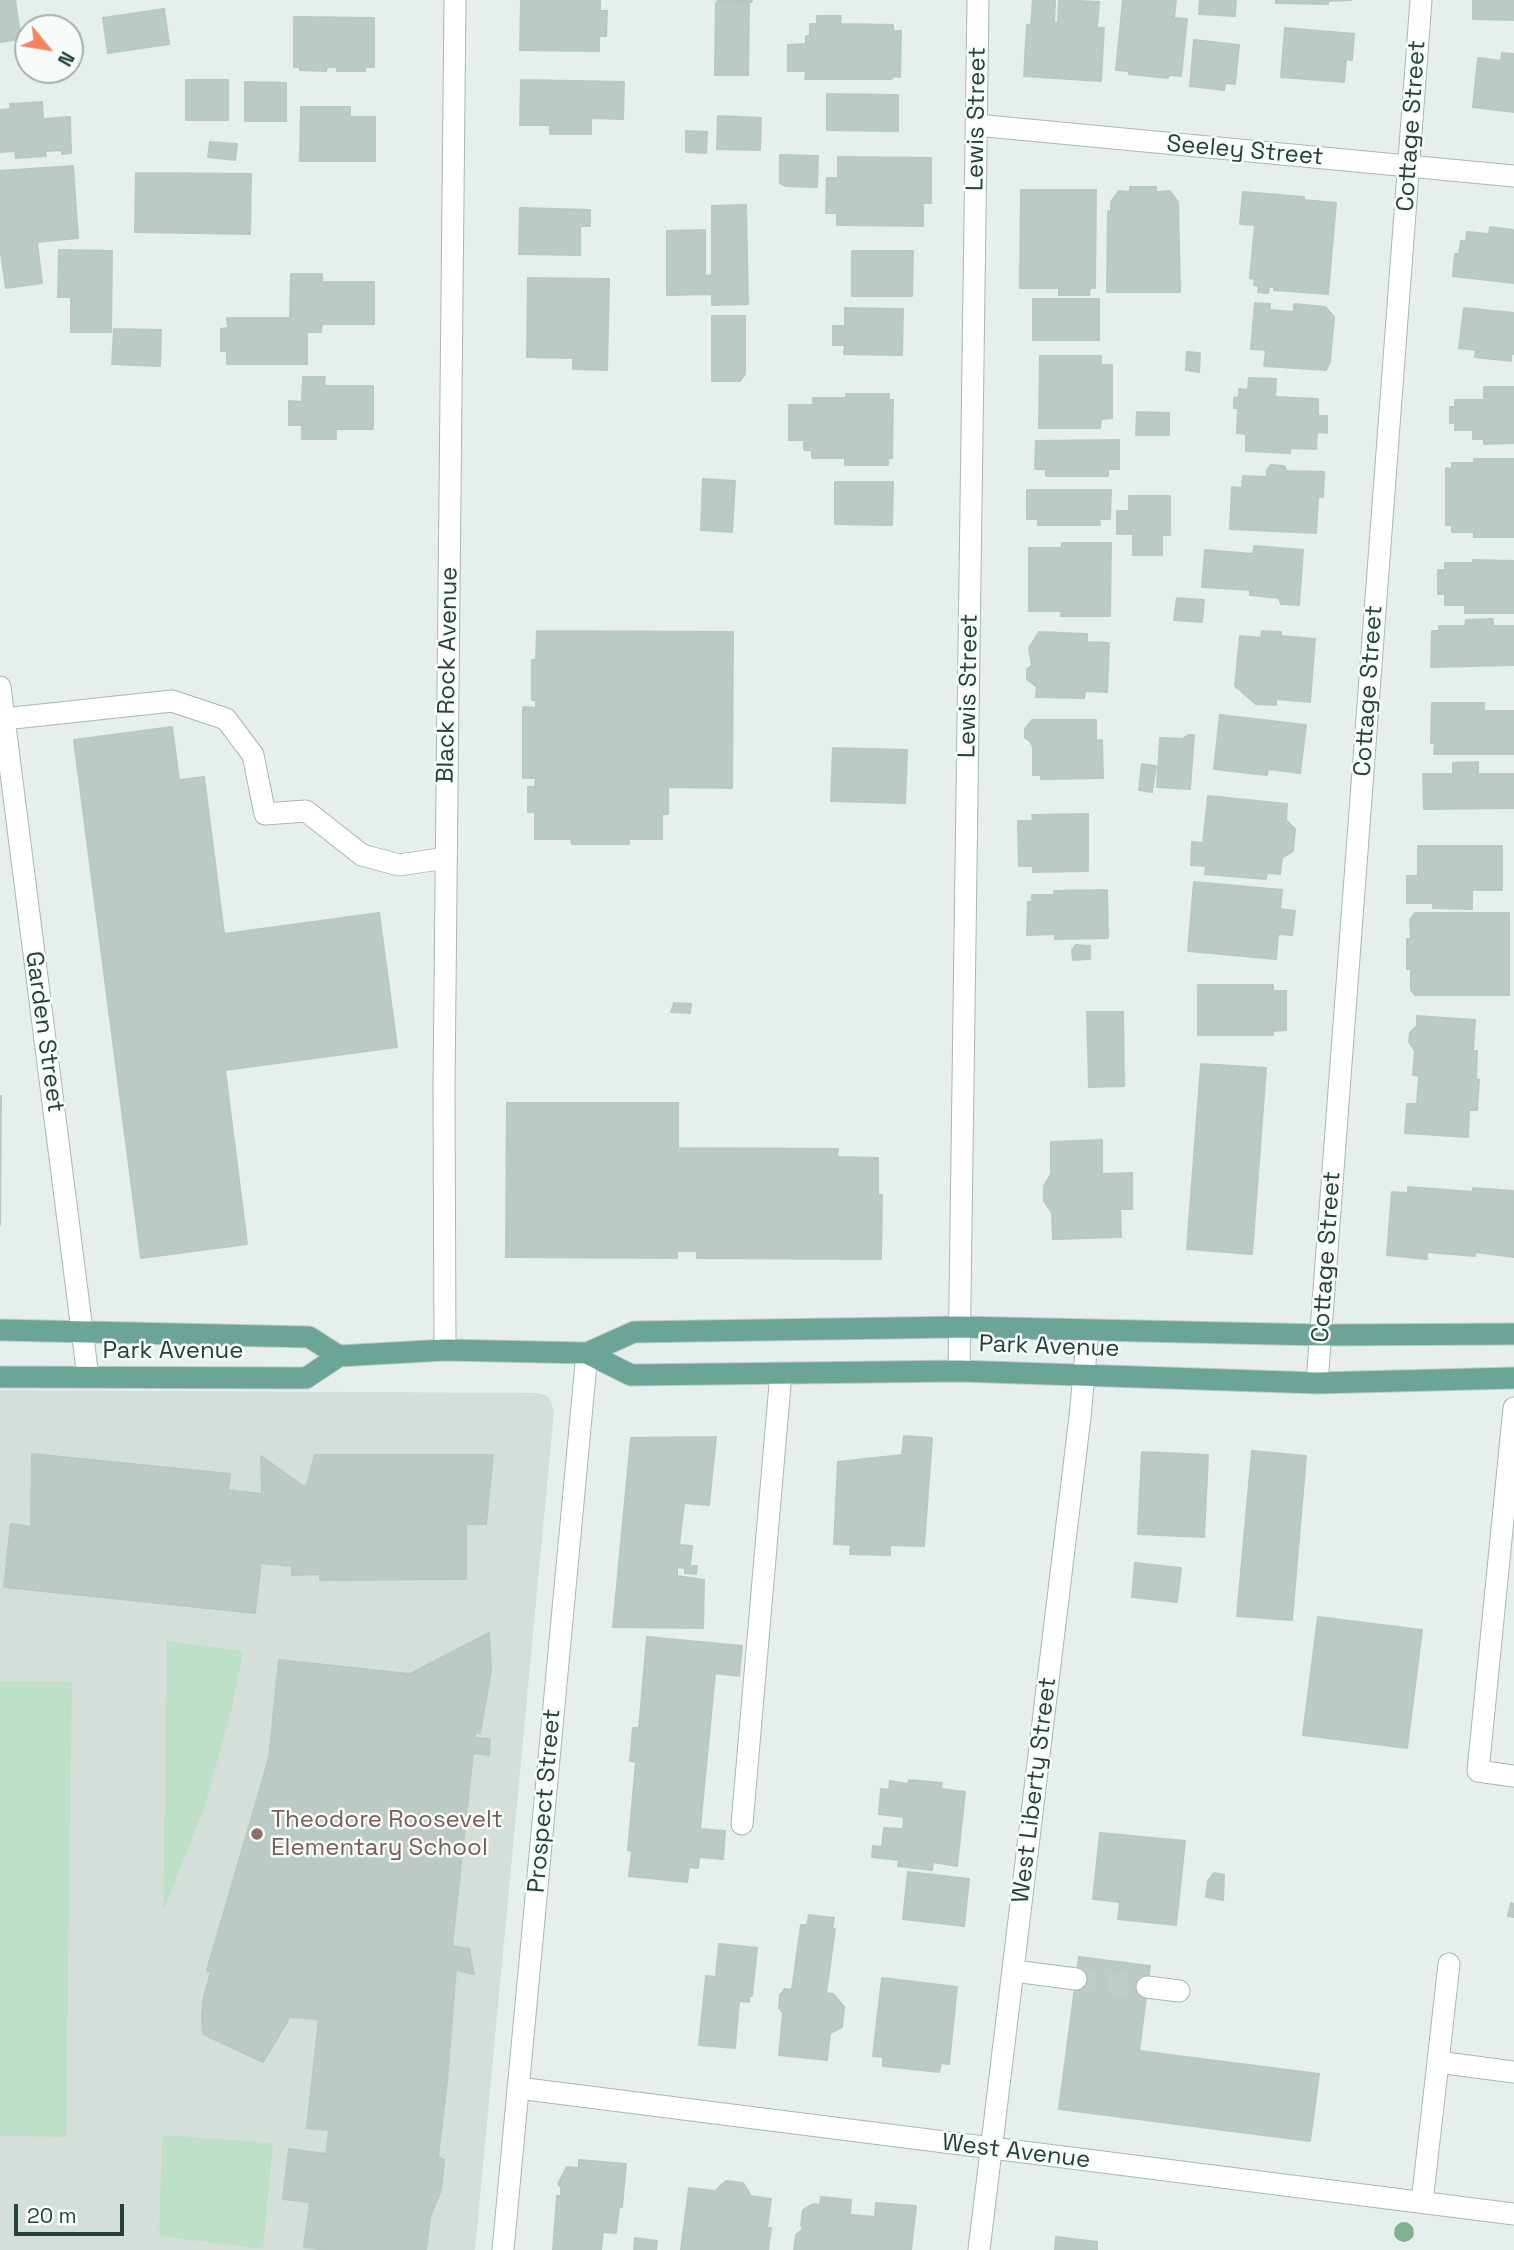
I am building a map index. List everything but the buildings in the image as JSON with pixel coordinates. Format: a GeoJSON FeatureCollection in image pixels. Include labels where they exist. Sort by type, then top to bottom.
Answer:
{"type":"FeatureCollection","features":[{"type":"Feature","properties":{"kind":"main road","name":"Park Avenue"},"geometry":{"type":"LineString","coordinates":[[0,1377],[306,1378],[339,1356],[445,1350],[587,1353],[634,1332],[959,1327],[1321,1335],[1514,1334]]}},
{"type":"Feature","properties":{"kind":"main road","name":"Park Avenue"},"geometry":{"type":"LineString","coordinates":[[0,1330],[309,1337],[339,1356]]}},
{"type":"Feature","properties":{"kind":"main road","name":"Park Avenue"},"geometry":{"type":"LineString","coordinates":[[587,1353],[631,1375],[958,1371],[1317,1383],[1514,1378]]}},
{"type":"Feature","properties":{"kind":"street","name":"Black Rock Avenue"},"geometry":{"type":"LineString","coordinates":[[445,1350],[446,858],[455,0]]}},
{"type":"Feature","properties":{"kind":"street","name":"Lewis Street"},"geometry":{"type":"LineString","coordinates":[[958,1371],[978,0]]}},
{"type":"Feature","properties":{"kind":"street","name":"Cottage Street"},"geometry":{"type":"LineString","coordinates":[[1317,1383],[1421,0]]}},
{"type":"Feature","properties":{"kind":"street","name":"Seeley Street"},"geometry":{"type":"LineString","coordinates":[[976,125],[1514,176]]}},
{"type":"Feature","properties":{"kind":"street","name":"Garden Street"},"geometry":{"type":"LineString","coordinates":[[0,687],[88,1377]]}},
{"type":"Feature","properties":{"kind":"street"},"geometry":{"type":"LineString","coordinates":[[4,719],[172,701],[226,719],[253,755],[265,814],[306,811],[362,855],[399,865],[446,858]]}},
{"type":"Feature","properties":{"kind":"street","name":"West Liberty Street"},"geometry":{"type":"LineString","coordinates":[[979,2250],[1088,1330]]}},
{"type":"Feature","properties":{"kind":"street","name":"Prospect Street"},"geometry":{"type":"LineString","coordinates":[[503,2250],[587,1353]]}},
{"type":"Feature","properties":{"kind":"street"},"geometry":{"type":"LineString","coordinates":[[742,1824],[781,1373]]}},
{"type":"Feature","properties":{"kind":"street"},"geometry":{"type":"LineString","coordinates":[[1514,1408],[1478,1771],[1514,1776]]}},
{"type":"Feature","properties":{"kind":"street"},"geometry":{"type":"LineString","coordinates":[[1422,2203],[1449,1964]]}},
{"type":"Feature","properties":{"kind":"street"},"geometry":{"type":"LineString","coordinates":[[1014,1971],[1076,1979]]}},
{"type":"Feature","properties":{"kind":"street"},"geometry":{"type":"LineString","coordinates":[[1147,1987],[1179,1991]]}},
{"type":"Feature","properties":{"kind":"street"},"geometry":{"type":"LineString","coordinates":[[1438,2062],[1514,2072]]}},
{"type":"Feature","properties":{"kind":"street","name":"West Avenue"},"geometry":{"type":"LineString","coordinates":[[518,2088],[1514,2214]]}},
{"type":"Feature","properties":{"kind":"shaded area","name":"Theodore Roosevelt Elementary School"},"geometry":{"type":"Polygon","coordinates":[[[0,1390],[538,1393],[547,1396],[551,1401],[554,1412],[475,2250],[0,2250],[0,1390]]]}},
{"type":"Feature","properties":{"kind":"green space"},"geometry":{"type":"Polygon","coordinates":[[[167,1641],[243,1651],[231,1712],[204,1809],[163,1911],[167,1641]]]}},
{"type":"Feature","properties":{"kind":"green space"},"geometry":{"type":"Polygon","coordinates":[[[0,1681],[72,1682],[66,2137],[0,2136],[0,1681]]]}},
{"type":"Feature","properties":{"kind":"green space"},"geometry":{"type":"Polygon","coordinates":[[[165,2135],[273,2143],[263,2249],[159,2236],[162,2140],[165,2135]]]}},
{"type":"Feature","properties":{"kind":"tunnel"},"geometry":{"type":"LineString","coordinates":[[1076,1979],[1147,1987]]}},
{"type":"Feature","properties":{"kind":"place","name":"Theodore Roosevelt Elementary School"},"geometry":{"type":"Point","coordinates":[257,1834]}}]}
